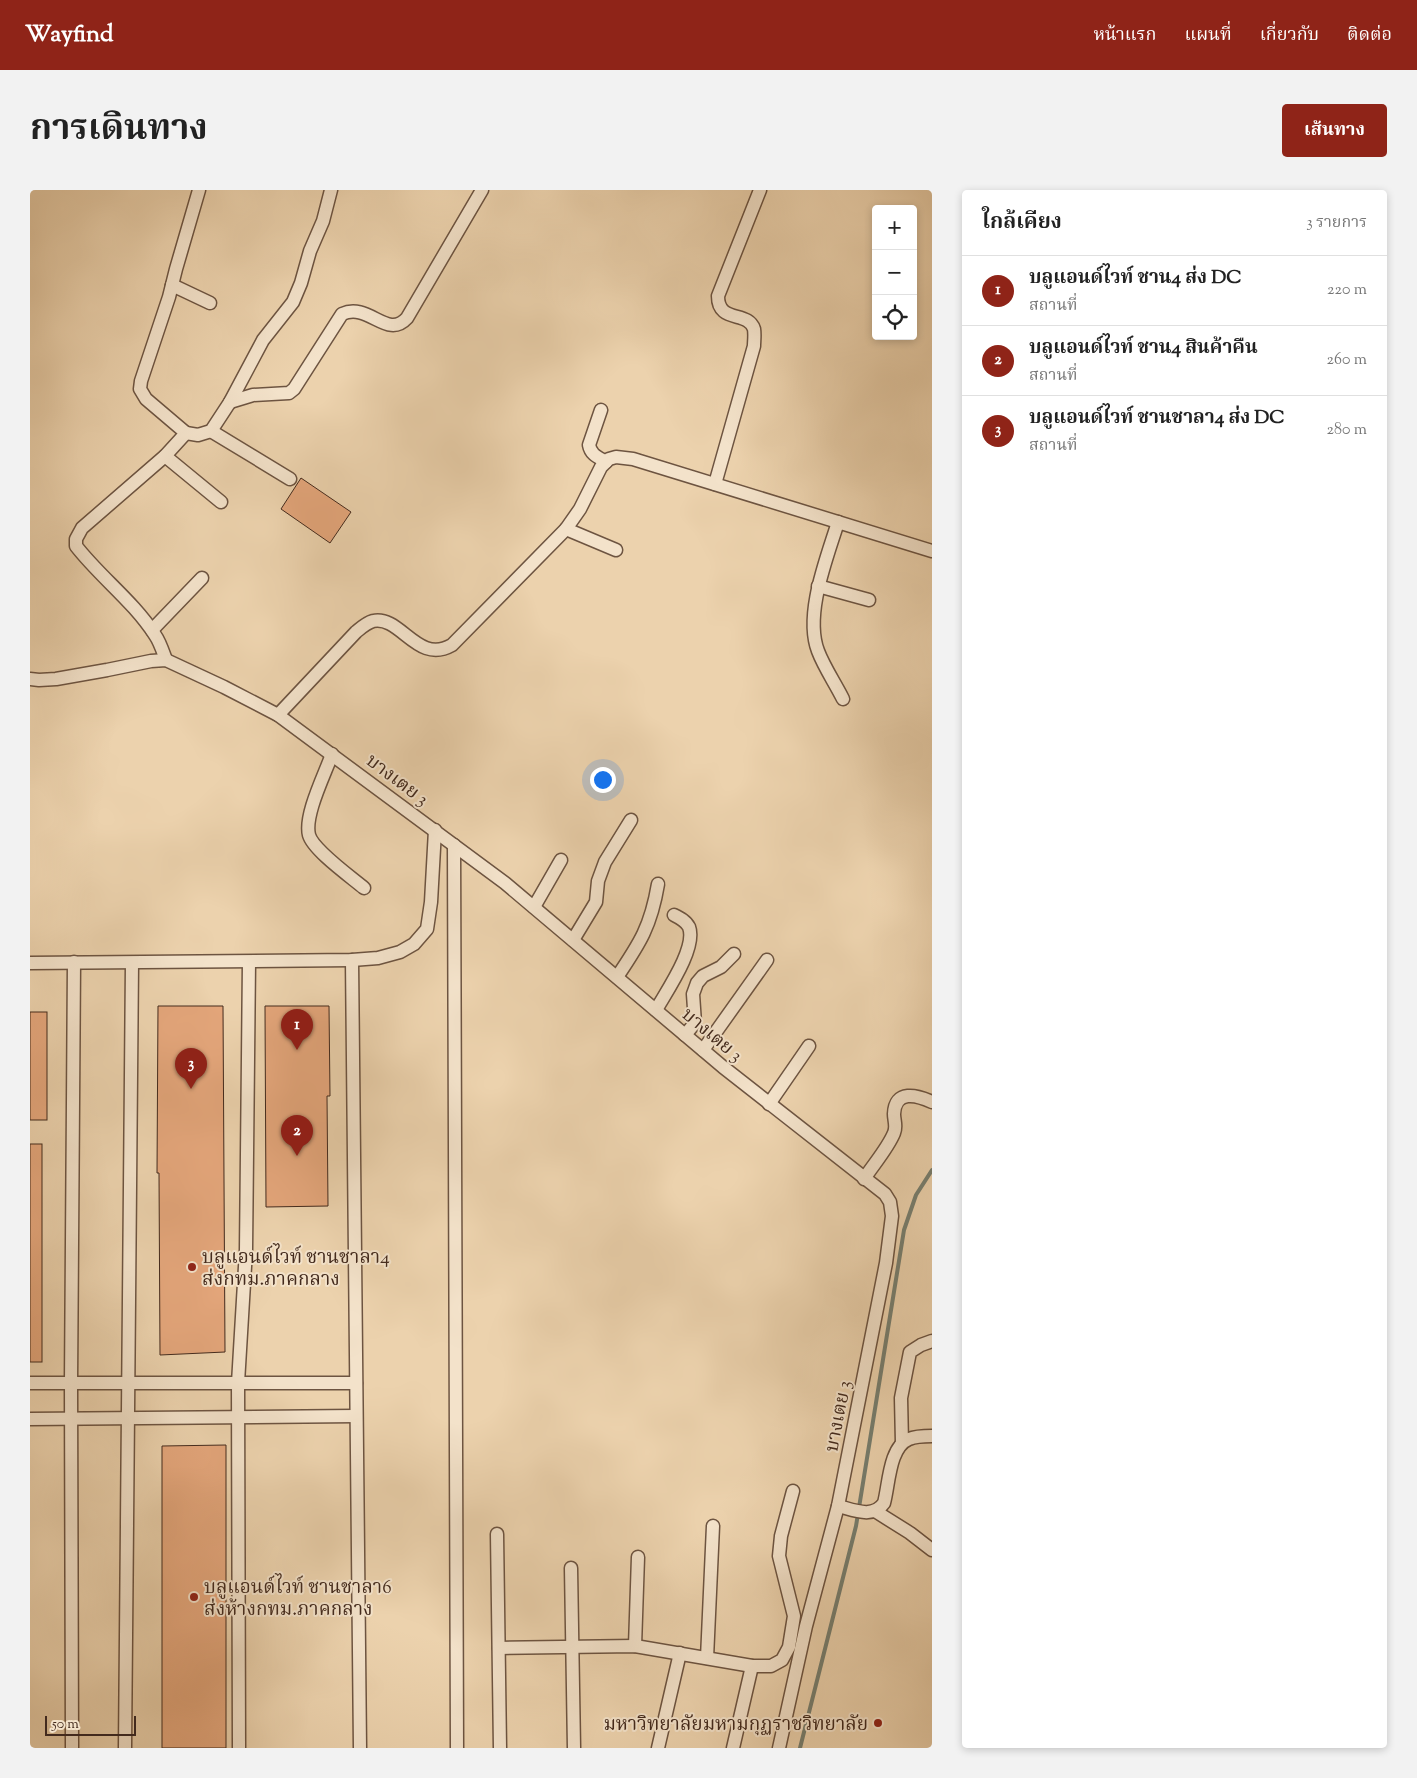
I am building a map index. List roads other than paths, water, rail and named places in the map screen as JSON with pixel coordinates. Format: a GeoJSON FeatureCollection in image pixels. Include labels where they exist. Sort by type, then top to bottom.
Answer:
{"type":"FeatureCollection","features":[{"type":"Feature","properties":{"kind":"street"},"geometry":{"type":"LineString","coordinates":[[199,190],[172,285],[140,381],[140,389],[146,399],[186,433],[198,435],[211,431],[230,402],[263,340],[293,302],[301,283],[310,251],[323,221],[331,190]]}},
{"type":"Feature","properties":{"kind":"street"},"geometry":{"type":"LineString","coordinates":[[230,402],[253,396],[289,393],[294,389],[342,314],[350,310],[359,311],[388,326],[403,322],[482,190]]}},
{"type":"Feature","properties":{"kind":"street"},"geometry":{"type":"LineString","coordinates":[[714,484],[754,346],[753,327],[749,322],[721,310],[718,296],[760,190]]}},
{"type":"Feature","properties":{"kind":"street"},"geometry":{"type":"LineString","coordinates":[[172,285],[210,303]]}},
{"type":"Feature","properties":{"kind":"street"},"geometry":{"type":"LineString","coordinates":[[601,410],[589,445],[593,454],[606,462]]}},
{"type":"Feature","properties":{"kind":"street"},"geometry":{"type":"LineString","coordinates":[[211,431],[290,479]]}},
{"type":"Feature","properties":{"kind":"street"},"geometry":{"type":"LineString","coordinates":[[30,679],[56,679],[151,661],[166,660],[152,630],[136,610],[84,556],[76,546],[76,539],[82,528],[165,456],[186,433]]}},
{"type":"Feature","properties":{"kind":"street"},"geometry":{"type":"LineString","coordinates":[[165,456],[220,502]]}},
{"type":"Feature","properties":{"kind":"street"},"geometry":{"type":"LineString","coordinates":[[278,715],[356,632],[374,621],[389,624],[428,650],[445,649],[452,645],[566,529],[580,509],[601,467],[616,457],[624,456],[932,551]]}},
{"type":"Feature","properties":{"kind":"street"},"geometry":{"type":"LineString","coordinates":[[838,522],[818,586],[814,631],[817,650],[843,699]]}},
{"type":"Feature","properties":{"kind":"street"},"geometry":{"type":"LineString","coordinates":[[566,529],[616,550]]}},
{"type":"Feature","properties":{"kind":"street"},"geometry":{"type":"LineString","coordinates":[[152,630],[202,578]]}},
{"type":"Feature","properties":{"kind":"street"},"geometry":{"type":"LineString","coordinates":[[818,586],[869,600]]}},
{"type":"Feature","properties":{"kind":"street","name":"บางเตย 3"},"geometry":{"type":"LineString","coordinates":[[166,660],[278,715],[454,844],[505,883],[769,1104],[884,1194],[890,1202],[892,1216],[886,1263],[844,1507],[806,1626],[779,1748]]}},
{"type":"Feature","properties":{"kind":"street"},"geometry":{"type":"LineString","coordinates":[[332,754],[308,818],[310,836],[320,851],[364,888]]}},
{"type":"Feature","properties":{"kind":"street"},"geometry":{"type":"LineString","coordinates":[[573,940],[596,902],[598,880],[605,862],[631,820]]}},
{"type":"Feature","properties":{"kind":"street"},"geometry":{"type":"LineString","coordinates":[[30,964],[352,960],[378,958],[400,952],[414,944],[427,929],[431,902],[435,830]]}},
{"type":"Feature","properties":{"kind":"street"},"geometry":{"type":"LineString","coordinates":[[454,844],[457,1748]]}},
{"type":"Feature","properties":{"kind":"street"},"geometry":{"type":"LineString","coordinates":[[534,907],[561,860]]}},
{"type":"Feature","properties":{"kind":"street"},"geometry":{"type":"LineString","coordinates":[[617,977],[640,943],[654,908],[658,884]]}},
{"type":"Feature","properties":{"kind":"street"},"geometry":{"type":"LineString","coordinates":[[656,1010],[686,952],[690,938],[689,928],[685,922],[674,915]]}},
{"type":"Feature","properties":{"kind":"street"},"geometry":{"type":"LineString","coordinates":[[685,1035],[695,1023],[693,994],[697,983],[703,976],[728,963],[734,954]]}},
{"type":"Feature","properties":{"kind":"street"},"geometry":{"type":"LineString","coordinates":[[352,960],[360,1748]]}},
{"type":"Feature","properties":{"kind":"street"},"geometry":{"type":"LineString","coordinates":[[703,1050],[767,960]]}},
{"type":"Feature","properties":{"kind":"street"},"geometry":{"type":"LineString","coordinates":[[72,1748],[71,1383],[74,962]]}},
{"type":"Feature","properties":{"kind":"street"},"geometry":{"type":"LineString","coordinates":[[239,1748],[238,1383],[246,1250],[249,962]]}},
{"type":"Feature","properties":{"kind":"street"},"geometry":{"type":"LineString","coordinates":[[124,1748],[132,963]]}},
{"type":"Feature","properties":{"kind":"street"},"geometry":{"type":"LineString","coordinates":[[769,1104],[809,1046]]}},
{"type":"Feature","properties":{"kind":"street"},"geometry":{"type":"LineString","coordinates":[[864,1179],[894,1133],[896,1124],[894,1114],[900,1099],[907,1095],[932,1102]]}},
{"type":"Feature","properties":{"kind":"street"},"geometry":{"type":"LineString","coordinates":[[902,1442],[901,1398],[910,1352],[920,1345],[932,1341]]}},
{"type":"Feature","properties":{"kind":"street"},"geometry":{"type":"LineString","coordinates":[[30,1383],[356,1383]]}},
{"type":"Feature","properties":{"kind":"street"},"geometry":{"type":"LineString","coordinates":[[30,1419],[356,1416]]}},
{"type":"Feature","properties":{"kind":"street"},"geometry":{"type":"LineString","coordinates":[[871,1512],[880,1509],[884,1503],[893,1458],[897,1448],[902,1442],[912,1438],[932,1436]]}},
{"type":"Feature","properties":{"kind":"street"},"geometry":{"type":"LineString","coordinates":[[498,1648],[635,1646],[752,1666],[771,1666],[782,1660],[789,1647],[794,1616],[779,1556],[793,1491]]}},
{"type":"Feature","properties":{"kind":"street"},"geometry":{"type":"LineString","coordinates":[[844,1507],[871,1512],[910,1533],[932,1550]]}},
{"type":"Feature","properties":{"kind":"street"},"geometry":{"type":"LineString","coordinates":[[707,1658],[713,1526]]}},
{"type":"Feature","properties":{"kind":"street"},"geometry":{"type":"LineString","coordinates":[[497,1534],[500,1748]]}},
{"type":"Feature","properties":{"kind":"street"},"geometry":{"type":"LineString","coordinates":[[635,1646],[638,1557]]}},
{"type":"Feature","properties":{"kind":"street"},"geometry":{"type":"LineString","coordinates":[[571,1568],[574,1748]]}},
{"type":"Feature","properties":{"kind":"street"},"geometry":{"type":"LineString","coordinates":[[658,1748],[680,1653]]}},
{"type":"Feature","properties":{"kind":"street"},"geometry":{"type":"LineString","coordinates":[[733,1748],[752,1666]]}},
{"type":"Feature","properties":{"kind":"waterway"},"geometry":{"type":"LineString","coordinates":[[800,1748],[856,1526],[904,1230],[916,1195],[932,1170]]}},
{"type":"Feature","properties":{"kind":"place","name":"บลูแอนด์ไวท์ ชาน4 ส่ง DC"},"geometry":{"type":"Point","coordinates":[297,1050]}},
{"type":"Feature","properties":{"kind":"place","name":"บลูแอนด์ไวท์ ชานชาลา4 ส่ง DC"},"geometry":{"type":"Point","coordinates":[191,1089]}},
{"type":"Feature","properties":{"kind":"place","name":"บลูแอนด์ไวท์ ชาน4 สินค้าคืน"},"geometry":{"type":"Point","coordinates":[297,1156]}},
{"type":"Feature","properties":{"kind":"place","name":"บลูแอนด์ไวท์ ชานชาลา4 ส่งกทม.ภาคกลาง"},"geometry":{"type":"Point","coordinates":[192,1267]}},
{"type":"Feature","properties":{"kind":"place","name":"บลูแอนด์ไวท์ ชานชาลา6 ส่งห้างกทม.ภาคกลาง"},"geometry":{"type":"Point","coordinates":[194,1597]}},
{"type":"Feature","properties":{"kind":"place","name":"มหาวิทยาลัยมหามกุฏราชวิทยาลัย"},"geometry":{"type":"Point","coordinates":[878,1723]}}]}
